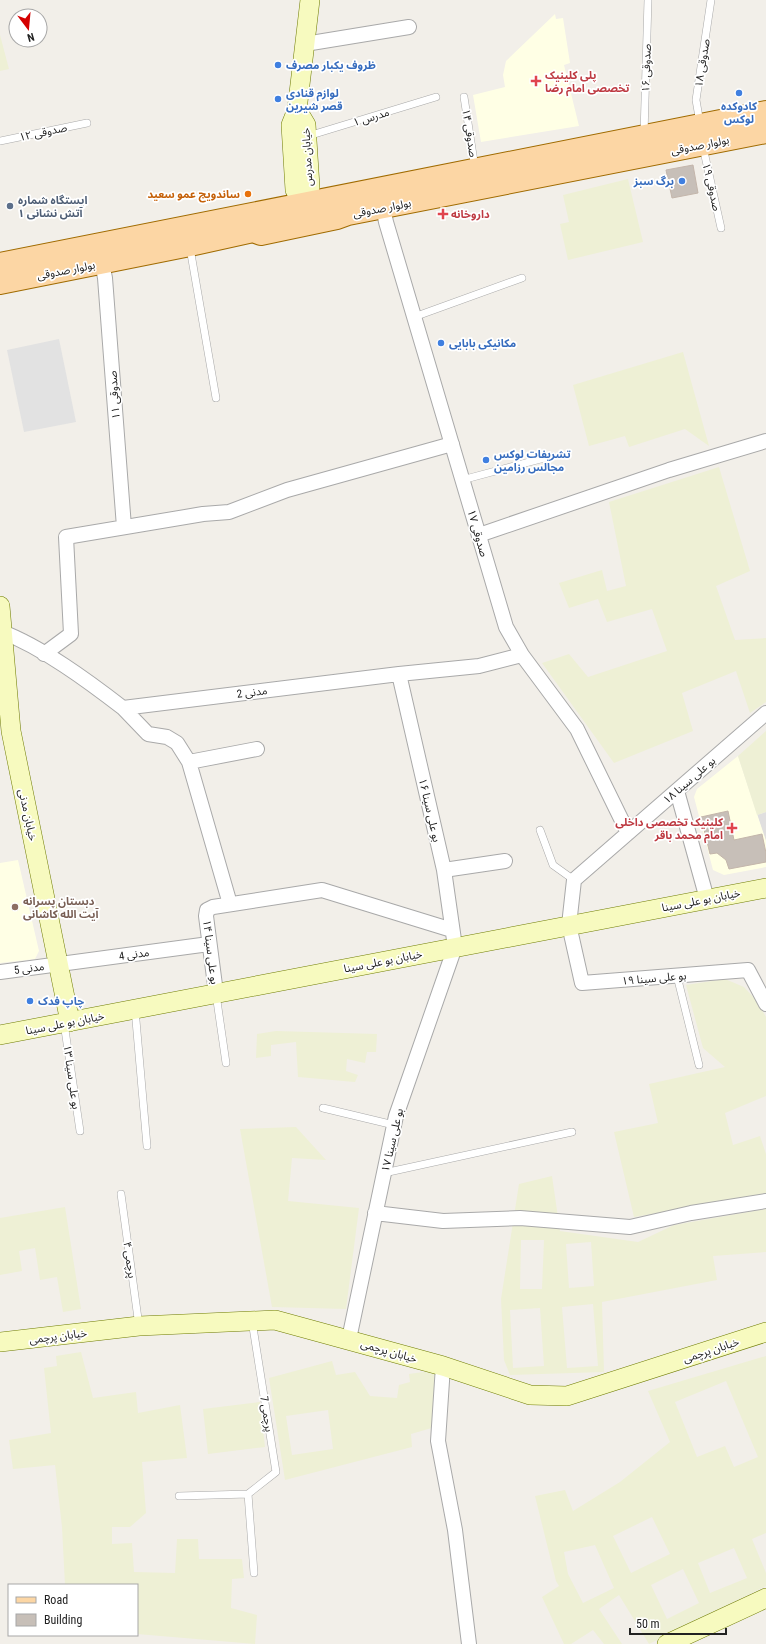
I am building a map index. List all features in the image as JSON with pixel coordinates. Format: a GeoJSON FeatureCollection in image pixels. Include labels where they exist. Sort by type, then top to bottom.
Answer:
{"type":"FeatureCollection","features":[{"type":"Feature","properties":{"kind":"main road","name":"بولوار صدوقی"},"geometry":{"type":"LineString","coordinates":[[0,264],[32,267],[102,263],[190,246],[253,231],[261,234],[701,135],[766,112]]}},
{"type":"Feature","properties":{"kind":"main road","name":"بولوار صدوقی"},"geometry":{"type":"LineString","coordinates":[[0,283],[32,267],[279,208],[300,197],[476,170],[644,137],[766,132]]}},
{"type":"Feature","properties":{"kind":"main road"},"geometry":{"type":"LineString","coordinates":[[253,231],[260,227],[290,221],[300,197],[332,212],[348,214]]}},
{"type":"Feature","properties":{"kind":"street","name":"خیابان مدرس"},"geometry":{"type":"LineString","coordinates":[[300,197],[291,126],[297,110],[310,0]]}},
{"type":"Feature","properties":{"kind":"street"},"geometry":{"type":"LineString","coordinates":[[305,44],[409,28]]}},
{"type":"Feature","properties":{"kind":"street","name":"خیابان مدرس"},"geometry":{"type":"LineString","coordinates":[[297,110],[306,125],[310,187],[300,197]]}},
{"type":"Feature","properties":{"kind":"street","name":"صدوقی ۱۷"},"geometry":{"type":"LineString","coordinates":[[384,207],[386,222],[506,628],[522,655],[577,729],[628,833]]}},
{"type":"Feature","properties":{"kind":"street","name":"صدوقی ۱۱"},"geometry":{"type":"LineString","coordinates":[[102,263],[105,278],[124,528]]}},
{"type":"Feature","properties":{"kind":"street"},"geometry":{"type":"LineString","coordinates":[[479,535],[669,470],[766,441]]}},
{"type":"Feature","properties":{"kind":"street"},"geometry":{"type":"LineString","coordinates":[[44,654],[71,634],[66,537],[203,514],[229,512],[287,490],[452,444]]}},
{"type":"Feature","properties":{"kind":"street","name":"خیابان مدنی"},"geometry":{"type":"LineString","coordinates":[[0,606],[10,731],[58,964],[67,1022]]}},
{"type":"Feature","properties":{"kind":"street"},"geometry":{"type":"LineString","coordinates":[[1,632],[44,654],[82,677],[122,708],[148,734],[167,738],[177,743],[189,762],[230,904],[322,890],[454,938]]}},
{"type":"Feature","properties":{"kind":"street","name":"مدنی 2"},"geometry":{"type":"LineString","coordinates":[[122,708],[399,674],[479,666],[522,655]]}},
{"type":"Feature","properties":{"kind":"street","name":"بو علی سینا ۱۶"},"geometry":{"type":"LineString","coordinates":[[399,674],[444,870],[454,938]]}},
{"type":"Feature","properties":{"kind":"street","name":"بو علی سینا ۱۸"},"geometry":{"type":"LineString","coordinates":[[574,880],[766,714]]}},
{"type":"Feature","properties":{"kind":"street"},"geometry":{"type":"LineString","coordinates":[[189,762],[257,749]]}},
{"type":"Feature","properties":{"kind":"street"},"geometry":{"type":"LineString","coordinates":[[676,791],[707,899]]}},
{"type":"Feature","properties":{"kind":"street"},"geometry":{"type":"LineString","coordinates":[[444,870],[506,861]]}},
{"type":"Feature","properties":{"kind":"street"},"geometry":{"type":"LineString","coordinates":[[569,926],[574,880]]}},
{"type":"Feature","properties":{"kind":"street","name":"خیابان بو علی سینا"},"geometry":{"type":"LineString","coordinates":[[0,1035],[216,994],[454,938],[569,926],[766,888]]}},
{"type":"Feature","properties":{"kind":"street","name":"بو علی سینا ۱۴"},"geometry":{"type":"LineString","coordinates":[[216,994],[206,916],[207,910],[213,907],[230,904]]}},
{"type":"Feature","properties":{"kind":"street","name":"بو علی سینا ۱۹"},"geometry":{"type":"LineString","coordinates":[[569,926],[582,983],[748,970],[766,1004]]}},
{"type":"Feature","properties":{"kind":"street","name":"بو علی سینا ۱۷"},"geometry":{"type":"LineString","coordinates":[[349,1339],[394,1125],[454,938]]}},
{"type":"Feature","properties":{"kind":"street","name":"مدنی 4"},"geometry":{"type":"LineString","coordinates":[[58,964],[209,944]]}},
{"type":"Feature","properties":{"kind":"street","name":"مدنی 5"},"geometry":{"type":"LineString","coordinates":[[0,972],[58,964]]}},
{"type":"Feature","properties":{"kind":"street"},"geometry":{"type":"LineString","coordinates":[[375,1213],[443,1221],[520,1218],[630,1227],[692,1213],[766,1201]]}},
{"type":"Feature","properties":{"kind":"street","name":"خیابان پرچمی"},"geometry":{"type":"LineString","coordinates":[[0,1342],[139,1326],[275,1320],[349,1339],[443,1366],[530,1395],[567,1396],[766,1332]]}},
{"type":"Feature","properties":{"kind":"street"},"geometry":{"type":"LineString","coordinates":[[443,1366],[438,1442],[455,1530],[470,1644]]}},
{"type":"Feature","properties":{"kind":"street"},"geometry":{"type":"LineString","coordinates":[[667,1644],[766,1598]]}},
{"type":"Feature","properties":{"kind":"lane","name":"صدوقی ۱۶"},"geometry":{"type":"LineString","coordinates":[[644,137],[648,0]]}},
{"type":"Feature","properties":{"kind":"lane","name":"صدوقی ۱۸"},"geometry":{"type":"LineString","coordinates":[[701,135],[696,100],[711,0]]}},
{"type":"Feature","properties":{"kind":"lane","name":"مدرس ۱"},"geometry":{"type":"LineString","coordinates":[[307,136],[436,97]]}},
{"type":"Feature","properties":{"kind":"lane","name":"صدوقی ۱۴"},"geometry":{"type":"LineString","coordinates":[[464,97],[476,170]]}},
{"type":"Feature","properties":{"kind":"lane","name":"صدوقی ۱۲"},"geometry":{"type":"LineString","coordinates":[[0,141],[87,123]]}},
{"type":"Feature","properties":{"kind":"lane","name":"صدوقی ۱۹"},"geometry":{"type":"LineString","coordinates":[[701,135],[721,228]]}},
{"type":"Feature","properties":{"kind":"lane"},"geometry":{"type":"LineString","coordinates":[[190,246],[216,398]]}},
{"type":"Feature","properties":{"kind":"lane"},"geometry":{"type":"LineString","coordinates":[[414,317],[522,278]]}},
{"type":"Feature","properties":{"kind":"lane"},"geometry":{"type":"LineString","coordinates":[[462,480],[552,456]]}},
{"type":"Feature","properties":{"kind":"lane"},"geometry":{"type":"LineString","coordinates":[[540,830],[553,865],[574,880]]}},
{"type":"Feature","properties":{"kind":"lane"},"geometry":{"type":"LineString","coordinates":[[677,976],[699,1066]]}},
{"type":"Feature","properties":{"kind":"lane"},"geometry":{"type":"LineString","coordinates":[[216,994],[226,1063]]}},
{"type":"Feature","properties":{"kind":"lane"},"geometry":{"type":"LineString","coordinates":[[135,1009],[147,1146]]}},
{"type":"Feature","properties":{"kind":"lane","name":"بو علی سینا ۱۳"},"geometry":{"type":"LineString","coordinates":[[67,1022],[80,1131]]}},
{"type":"Feature","properties":{"kind":"lane"},"geometry":{"type":"LineString","coordinates":[[323,1108],[394,1125]]}},
{"type":"Feature","properties":{"kind":"lane"},"geometry":{"type":"LineString","coordinates":[[384,1173],[572,1132]]}},
{"type":"Feature","properties":{"kind":"lane","name":"پرچمی ۴"},"geometry":{"type":"LineString","coordinates":[[121,1194],[139,1326]]}},
{"type":"Feature","properties":{"kind":"lane","name":"پرچمی 7"},"geometry":{"type":"LineString","coordinates":[[248,1494],[276,1472],[252,1321]]}},
{"type":"Feature","properties":{"kind":"lane"},"geometry":{"type":"LineString","coordinates":[[178,1496],[248,1494],[254,1573]]}},
{"type":"Feature","properties":{"kind":"shaded area","name":"پلی کلینیک تخصصی امام رضا"},"geometry":{"type":"Polygon","coordinates":[[[555,14],[556,19],[563,18],[570,63],[564,65],[579,126],[481,142],[473,95],[505,87],[503,75],[506,61],[555,14]]]}},
{"type":"Feature","properties":{"kind":"shaded area"},"geometry":{"type":"Polygon","coordinates":[[[0,35],[9,69],[0,71],[0,35]]]}},
{"type":"Feature","properties":{"kind":"shaded area"},"geometry":{"type":"Polygon","coordinates":[[[628,179],[643,242],[568,260],[560,224],[569,222],[563,195],[628,179]]]}},
{"type":"Feature","properties":{"kind":"shaded area"},"geometry":{"type":"Polygon","coordinates":[[[59,339],[76,422],[24,432],[7,350],[59,339]]]}},
{"type":"Feature","properties":{"kind":"shaded area"},"geometry":{"type":"Polygon","coordinates":[[[683,352],[709,446],[685,429],[629,447],[625,436],[589,446],[573,385],[683,352]]]}},
{"type":"Feature","properties":{"kind":"shaded area"},"geometry":{"type":"Polygon","coordinates":[[[719,467],[750,571],[716,586],[735,640],[766,638],[766,702],[750,713],[736,671],[682,693],[693,731],[614,763],[542,663],[569,654],[588,677],[667,651],[652,609],[607,622],[598,599],[569,608],[559,583],[602,570],[607,591],[626,586],[609,502],[719,467]]]}},
{"type":"Feature","properties":{"kind":"shaded area"},"geometry":{"type":"Polygon","coordinates":[[[766,731],[766,812],[757,815],[738,756],[766,731]]]}},
{"type":"Feature","properties":{"kind":"shaded area","name":"کلینیک تخصصی داخلی امام محمد باقر"},"geometry":{"type":"Polygon","coordinates":[[[738,756],[766,841],[766,867],[724,875],[713,870],[694,797],[697,789],[738,756]]]}},
{"type":"Feature","properties":{"kind":"shaded area"},"geometry":{"type":"Polygon","coordinates":[[[766,812],[766,841],[757,815],[766,812]]]}},
{"type":"Feature","properties":{"kind":"shaded area","name":"دبستان پسرانه آیت الله کاشانی"},"geometry":{"type":"Polygon","coordinates":[[[18,860],[39,951],[35,959],[0,963],[0,863],[18,860]]]}},
{"type":"Feature","properties":{"kind":"shaded area"},"geometry":{"type":"Polygon","coordinates":[[[725,979],[744,987],[756,1000],[766,1017],[766,1096],[725,1113],[733,1145],[760,1136],[766,1154],[766,1195],[634,1217],[614,1132],[658,1123],[649,1084],[725,1067],[703,1048],[686,985],[725,979]]]}},
{"type":"Feature","properties":{"kind":"shaded area"},"geometry":{"type":"Polygon","coordinates":[[[276,1031],[377,1034],[376,1052],[367,1052],[365,1063],[347,1059],[346,1071],[358,1075],[355,1082],[298,1077],[296,1042],[271,1045],[271,1056],[256,1058],[257,1034],[276,1031]]]}},
{"type":"Feature","properties":{"kind":"shaded area"},"geometry":{"type":"Polygon","coordinates":[[[296,1127],[326,1160],[292,1158],[288,1201],[359,1208],[346,1309],[272,1307],[240,1129],[296,1127]]]}},
{"type":"Feature","properties":{"kind":"shaded area"},"geometry":{"type":"Polygon","coordinates":[[[552,1176],[560,1231],[638,1242],[674,1225],[766,1209],[766,1252],[713,1256],[717,1280],[602,1302],[604,1372],[510,1375],[504,1360],[501,1299],[519,1184],[552,1176]],[[521,1240],[520,1289],[542,1289],[544,1240],[521,1240]],[[591,1242],[566,1244],[569,1288],[594,1286],[591,1242]],[[593,1304],[562,1307],[567,1368],[598,1366],[593,1304]],[[540,1308],[510,1310],[513,1368],[544,1366],[540,1308]]]}},
{"type":"Feature","properties":{"kind":"shaded area"},"geometry":{"type":"Polygon","coordinates":[[[65,1207],[81,1309],[63,1312],[57,1277],[40,1280],[35,1248],[19,1251],[22,1271],[0,1275],[0,1218],[65,1207]]]}},
{"type":"Feature","properties":{"kind":"shaded area"},"geometry":{"type":"Polygon","coordinates":[[[81,1352],[93,1398],[136,1392],[138,1413],[180,1405],[187,1458],[142,1462],[146,1513],[130,1527],[112,1527],[112,1544],[132,1543],[134,1572],[175,1573],[177,1539],[198,1539],[199,1559],[242,1559],[244,1578],[232,1579],[231,1608],[257,1615],[255,1644],[138,1634],[138,1584],[65,1584],[62,1527],[55,1465],[13,1469],[9,1440],[51,1433],[44,1368],[57,1366],[56,1356],[81,1352]]]}},
{"type":"Feature","properties":{"kind":"shaded area"},"geometry":{"type":"Polygon","coordinates":[[[766,1356],[766,1533],[752,1539],[766,1573],[766,1586],[649,1644],[619,1595],[599,1609],[622,1644],[604,1644],[593,1630],[571,1644],[564,1644],[542,1597],[559,1586],[556,1581],[535,1496],[565,1490],[573,1511],[620,1482],[670,1442],[648,1391],[766,1356]],[[726,1381],[675,1402],[697,1457],[725,1446],[734,1467],[758,1457],[726,1381]],[[652,1517],[613,1536],[631,1573],[670,1554],[652,1517]],[[595,1545],[564,1552],[568,1574],[583,1603],[614,1588],[595,1545]],[[734,1548],[698,1563],[710,1593],[747,1578],[734,1548]],[[683,1569],[651,1585],[667,1619],[699,1603],[683,1569]]]}},
{"type":"Feature","properties":{"kind":"shaded area"},"geometry":{"type":"Polygon","coordinates":[[[332,1361],[336,1375],[355,1372],[370,1396],[397,1398],[399,1385],[410,1382],[409,1374],[437,1370],[435,1427],[411,1434],[412,1447],[285,1480],[269,1378],[332,1361]],[[328,1410],[286,1416],[292,1455],[333,1449],[328,1410]]]}},
{"type":"Feature","properties":{"kind":"shaded area"},"geometry":{"type":"Polygon","coordinates":[[[260,1402],[265,1447],[208,1454],[203,1409],[260,1402]]]}},
{"type":"Feature","properties":{"kind":"building","name":"برگ سبز"},"geometry":{"type":"Polygon","coordinates":[[[693,165],[698,193],[672,198],[666,170],[693,165]]]}},
{"type":"Feature","properties":{"kind":"building"},"geometry":{"type":"Polygon","coordinates":[[[728,811],[734,840],[762,834],[766,853],[766,862],[729,869],[726,860],[717,853],[710,854],[701,817],[728,811]]]}},
{"type":"Feature","properties":{"kind":"place","name":"ظروف یکبار مصرف"},"geometry":{"type":"Point","coordinates":[278,65]}},
{"type":"Feature","properties":{"kind":"place","name":"پلی کلینیک تخصصی امام رضا"},"geometry":{"type":"Point","coordinates":[536,81]}},
{"type":"Feature","properties":{"kind":"place","name":"کادوکده لوکس"},"geometry":{"type":"Point","coordinates":[739,93]}},
{"type":"Feature","properties":{"kind":"place","name":"لوازم قنادی قصر شیرین"},"geometry":{"type":"Point","coordinates":[278,99]}},
{"type":"Feature","properties":{"kind":"place","name":"برگ سبز"},"geometry":{"type":"Point","coordinates":[682,181]}},
{"type":"Feature","properties":{"kind":"place","name":"ساندویچ عمو سعید"},"geometry":{"type":"Point","coordinates":[248,194]}},
{"type":"Feature","properties":{"kind":"place","name":"ایستگاه شماره ۱ آتش نشانی"},"geometry":{"type":"Point","coordinates":[10,206]}},
{"type":"Feature","properties":{"kind":"place","name":"داروخانه"},"geometry":{"type":"Point","coordinates":[443,214]}},
{"type":"Feature","properties":{"kind":"place","name":"مکانیکی بابایی"},"geometry":{"type":"Point","coordinates":[441,343]}},
{"type":"Feature","properties":{"kind":"place","name":"تشریفات لوکس مجالس رزامین"},"geometry":{"type":"Point","coordinates":[486,460]}},
{"type":"Feature","properties":{"kind":"place","name":"کلینیک تخصصی داخلی امام محمد باقر"},"geometry":{"type":"Point","coordinates":[732,828]}},
{"type":"Feature","properties":{"kind":"place","name":"دبستان پسرانه آیت الله کاشانی"},"geometry":{"type":"Point","coordinates":[15,907]}},
{"type":"Feature","properties":{"kind":"place","name":"چاپ فدک"},"geometry":{"type":"Point","coordinates":[30,1001]}}]}
